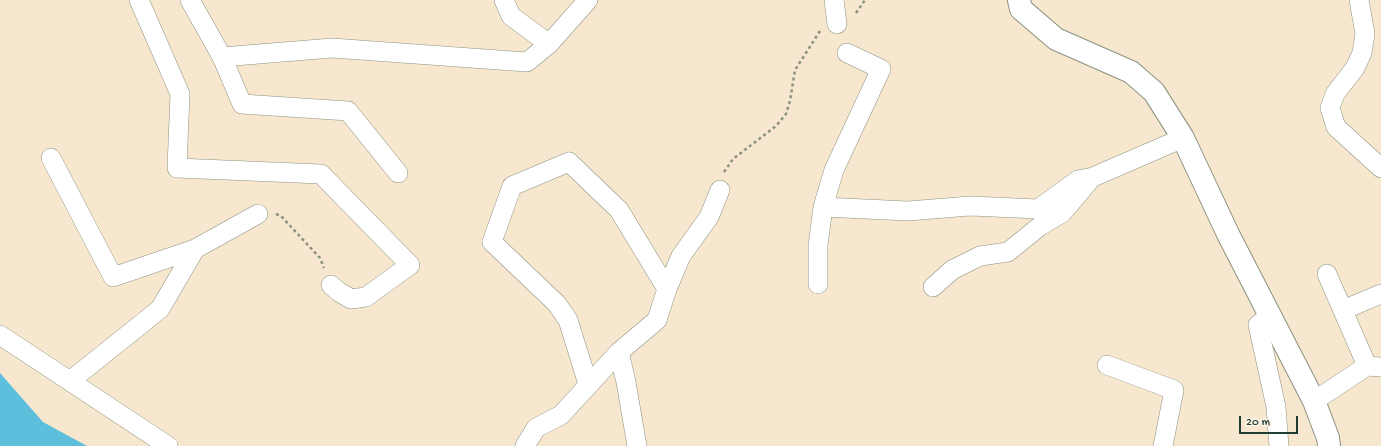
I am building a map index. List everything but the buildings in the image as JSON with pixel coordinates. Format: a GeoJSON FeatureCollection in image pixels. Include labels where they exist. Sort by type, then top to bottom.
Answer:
{"type":"FeatureCollection","features":[{"type":"Feature","properties":{"kind":"street"},"geometry":{"type":"LineString","coordinates":[[139,0],[180,94],[177,168],[321,174],[410,265],[366,297],[351,298],[339,292],[331,285]]}},
{"type":"Feature","properties":{"kind":"street"},"geometry":{"type":"LineString","coordinates":[[190,0],[222,57],[242,104],[348,111],[398,174]]}},
{"type":"Feature","properties":{"kind":"street"},"geometry":{"type":"LineString","coordinates":[[504,0],[510,16],[549,44]]}},
{"type":"Feature","properties":{"kind":"street"},"geometry":{"type":"LineString","coordinates":[[222,57],[332,48],[527,62],[549,44],[588,0]]}},
{"type":"Feature","properties":{"kind":"street"},"geometry":{"type":"LineString","coordinates":[[834,0],[837,24]]}},
{"type":"Feature","properties":{"kind":"street"},"geometry":{"type":"LineString","coordinates":[[1019,0],[1021,10],[1056,39],[1131,72],[1154,92],[1183,138],[1228,234],[1314,401],[1328,438],[1329,446]]}},
{"type":"Feature","properties":{"kind":"street"},"geometry":{"type":"LineString","coordinates":[[1359,0],[1365,34],[1362,53],[1354,68],[1335,94],[1330,108],[1336,127],[1381,168]]}},
{"type":"Feature","properties":{"kind":"street"},"geometry":{"type":"LineString","coordinates":[[818,284],[818,245],[823,207],[834,170],[881,69],[846,53]]}},
{"type":"Feature","properties":{"kind":"street"},"geometry":{"type":"LineString","coordinates":[[823,207],[908,211],[970,206],[1038,209],[1078,180],[1093,177],[1183,138]]}},
{"type":"Feature","properties":{"kind":"street"},"geometry":{"type":"LineString","coordinates":[[51,158],[113,277],[195,249],[258,214]]}},
{"type":"Feature","properties":{"kind":"street"},"geometry":{"type":"LineString","coordinates":[[588,384],[568,320],[561,309],[492,242],[512,186],[569,162],[619,210],[667,289]]}},
{"type":"Feature","properties":{"kind":"street"},"geometry":{"type":"LineString","coordinates":[[933,288],[952,270],[980,256],[1008,252],[1040,226],[1062,213],[1093,177]]}},
{"type":"Feature","properties":{"kind":"street"},"geometry":{"type":"LineString","coordinates":[[525,446],[536,428],[561,415],[619,352],[657,320],[667,289],[681,256],[709,217],[720,190]]}},
{"type":"Feature","properties":{"kind":"street"},"geometry":{"type":"LineString","coordinates":[[70,381],[160,309],[195,249]]}},
{"type":"Feature","properties":{"kind":"street"},"geometry":{"type":"LineString","coordinates":[[1314,401],[1374,367],[1343,310],[1327,274]]}},
{"type":"Feature","properties":{"kind":"street"},"geometry":{"type":"LineString","coordinates":[[1343,310],[1381,294]]}},
{"type":"Feature","properties":{"kind":"street"},"geometry":{"type":"LineString","coordinates":[[1269,316],[1258,325],[1276,407],[1278,446]]}},
{"type":"Feature","properties":{"kind":"street"},"geometry":{"type":"LineString","coordinates":[[0,335],[168,446]]}},
{"type":"Feature","properties":{"kind":"street"},"geometry":{"type":"LineString","coordinates":[[619,352],[626,382],[637,446]]}},
{"type":"Feature","properties":{"kind":"street"},"geometry":{"type":"LineString","coordinates":[[1107,365],[1174,390],[1163,446]]}},
{"type":"Feature","properties":{"kind":"path"},"geometry":{"type":"LineString","coordinates":[[720,190],[724,172],[733,159],[776,126],[786,114],[790,101],[795,70],[821,30],[850,18],[861,7],[865,0]]}},
{"type":"Feature","properties":{"kind":"path"},"geometry":{"type":"LineString","coordinates":[[258,214],[272,213],[281,216],[320,258],[331,285]]}},
{"type":"Feature","properties":{"kind":"water"},"geometry":{"type":"Polygon","coordinates":[[[0,373],[43,422],[87,446],[0,446],[0,373]]]}}]}
